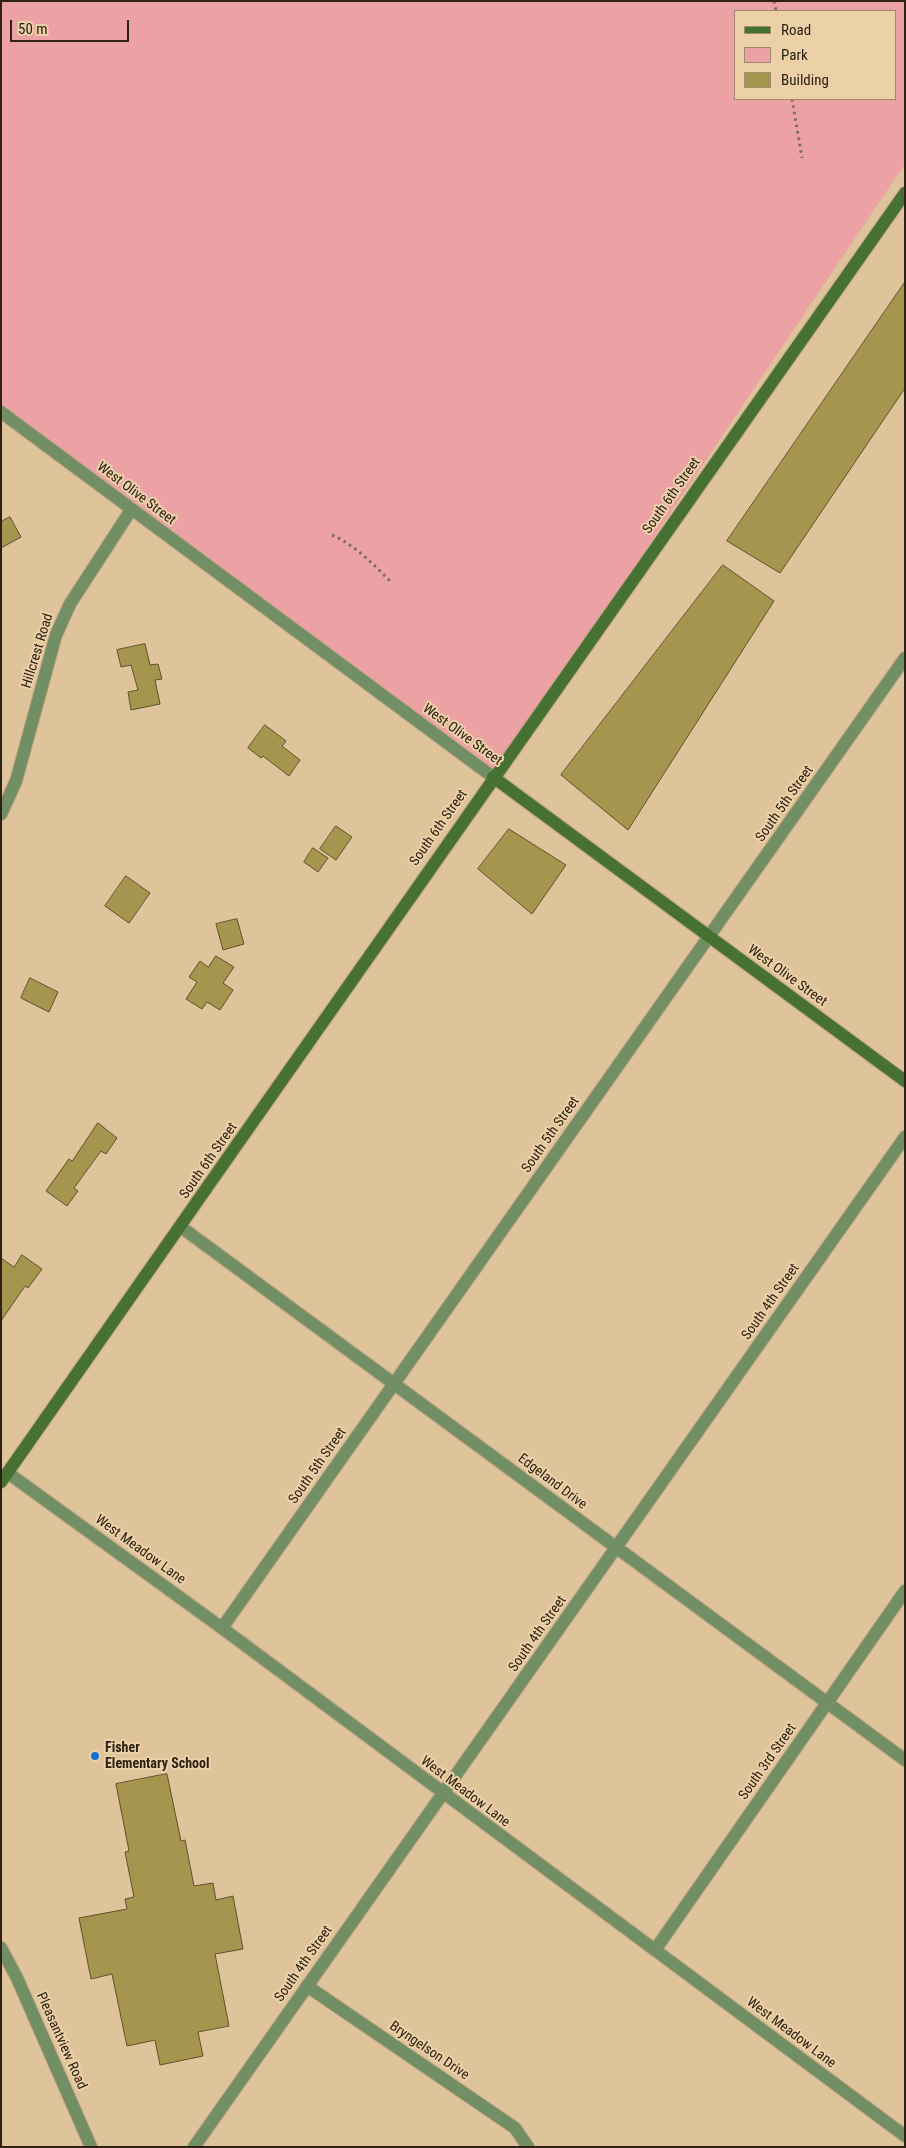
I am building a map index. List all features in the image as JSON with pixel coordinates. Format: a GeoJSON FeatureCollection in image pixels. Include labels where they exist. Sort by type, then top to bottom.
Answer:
{"type":"FeatureCollection","features":[{"type":"Feature","properties":{"kind":"main road","name":"South 6th Street"},"geometry":{"type":"LineString","coordinates":[[4,1477],[181,1227],[493,776],[905,193]]}},
{"type":"Feature","properties":{"kind":"main road","name":"West Olive Street"},"geometry":{"type":"LineString","coordinates":[[493,776],[905,1081]]}},
{"type":"Feature","properties":{"kind":"street","name":"West Olive Street"},"geometry":{"type":"LineString","coordinates":[[1,412],[493,776]]}},
{"type":"Feature","properties":{"kind":"street","name":"Hillcrest Road"},"geometry":{"type":"LineString","coordinates":[[1,814],[16,782],[59,629],[78,591],[131,510]]}},
{"type":"Feature","properties":{"kind":"street","name":"South 5th Street"},"geometry":{"type":"LineString","coordinates":[[222,1628],[905,658]]}},
{"type":"Feature","properties":{"kind":"street","name":"South 4th Street"},"geometry":{"type":"LineString","coordinates":[[194,2147],[905,1137]]}},
{"type":"Feature","properties":{"kind":"street","name":"Edgeland Drive"},"geometry":{"type":"LineString","coordinates":[[181,1227],[905,1760]]}},
{"type":"Feature","properties":{"kind":"street","name":"West Meadow Lane"},"geometry":{"type":"LineString","coordinates":[[4,1477],[222,1628],[905,2136]]}},
{"type":"Feature","properties":{"kind":"street","name":"South 3rd Street"},"geometry":{"type":"LineString","coordinates":[[655,1950],[905,1591]]}},
{"type":"Feature","properties":{"kind":"street","name":"Pleasantview Road"},"geometry":{"type":"LineString","coordinates":[[1,1948],[17,1978],[91,2147]]}},
{"type":"Feature","properties":{"kind":"street","name":"Bryngelson Drive"},"geometry":{"type":"LineString","coordinates":[[307,1986],[515,2128],[528,2147]]}},
{"type":"Feature","properties":{"kind":"path"},"geometry":{"type":"LineString","coordinates":[[792,100],[802,158]]}},
{"type":"Feature","properties":{"kind":"path"},"geometry":{"type":"LineString","coordinates":[[332,535],[344,540],[391,582]]}},
{"type":"Feature","properties":{"kind":"green space"},"geometry":{"type":"Polygon","coordinates":[[[1,1],[905,1],[905,164],[493,777],[1,412],[1,1]]]}},
{"type":"Feature","properties":{"kind":"building"},"geometry":{"type":"Polygon","coordinates":[[[905,282],[905,388],[780,573],[727,541],[905,282]]]}},
{"type":"Feature","properties":{"kind":"building"},"geometry":{"type":"Polygon","coordinates":[[[10,517],[21,537],[1,548],[1,522],[10,517]]]}},
{"type":"Feature","properties":{"kind":"building"},"geometry":{"type":"Polygon","coordinates":[[[723,565],[774,601],[628,830],[561,775],[723,565]]]}},
{"type":"Feature","properties":{"kind":"building"},"geometry":{"type":"Polygon","coordinates":[[[145,644],[150,665],[158,664],[162,679],[155,680],[160,704],[131,710],[128,692],[138,690],[131,665],[121,667],[117,650],[145,644]]]}},
{"type":"Feature","properties":{"kind":"building"},"geometry":{"type":"Polygon","coordinates":[[[265,725],[286,741],[282,746],[300,760],[289,776],[263,756],[261,758],[248,748],[265,725]]]}},
{"type":"Feature","properties":{"kind":"building"},"geometry":{"type":"Polygon","coordinates":[[[336,826],[352,837],[336,860],[320,849],[336,826]]]}},
{"type":"Feature","properties":{"kind":"building"},"geometry":{"type":"Polygon","coordinates":[[[509,829],[566,865],[532,914],[478,869],[509,829]]]}},
{"type":"Feature","properties":{"kind":"building"},"geometry":{"type":"Polygon","coordinates":[[[313,848],[328,858],[318,872],[304,862],[313,848]]]}},
{"type":"Feature","properties":{"kind":"building"},"geometry":{"type":"Polygon","coordinates":[[[126,876],[150,893],[129,923],[105,906],[126,876]]]}},
{"type":"Feature","properties":{"kind":"building"},"geometry":{"type":"Polygon","coordinates":[[[237,919],[244,944],[223,950],[216,924],[237,919]]]}},
{"type":"Feature","properties":{"kind":"building"},"geometry":{"type":"Polygon","coordinates":[[[216,956],[234,967],[223,983],[233,990],[220,1010],[207,1002],[202,1009],[186,999],[197,982],[189,977],[200,961],[208,967],[216,956]]]}},
{"type":"Feature","properties":{"kind":"building"},"geometry":{"type":"Polygon","coordinates":[[[30,978],[58,992],[49,1012],[21,998],[30,978]]]}},
{"type":"Feature","properties":{"kind":"building"},"geometry":{"type":"Polygon","coordinates":[[[98,1123],[117,1138],[106,1154],[101,1151],[74,1188],[78,1191],[67,1206],[46,1191],[69,1159],[72,1161],[98,1123]]]}},
{"type":"Feature","properties":{"kind":"building"},"geometry":{"type":"Polygon","coordinates":[[[22,1255],[42,1269],[28,1288],[25,1286],[1,1321],[1,1258],[14,1267],[22,1255]]]}},
{"type":"Feature","properties":{"kind":"building"},"geometry":{"type":"Polygon","coordinates":[[[167,1774],[181,1841],[185,1840],[194,1886],[213,1883],[216,1900],[233,1896],[243,1949],[215,1954],[229,2026],[198,2032],[203,2056],[160,2065],[155,2040],[127,2046],[112,1974],[91,1979],[79,1918],[127,1909],[125,1899],[134,1897],[125,1852],[129,1851],[116,1784],[167,1774]]]}},
{"type":"Feature","properties":{"kind":"place","name":"Fisher Elementary School"},"geometry":{"type":"Point","coordinates":[95,1756]}}]}
